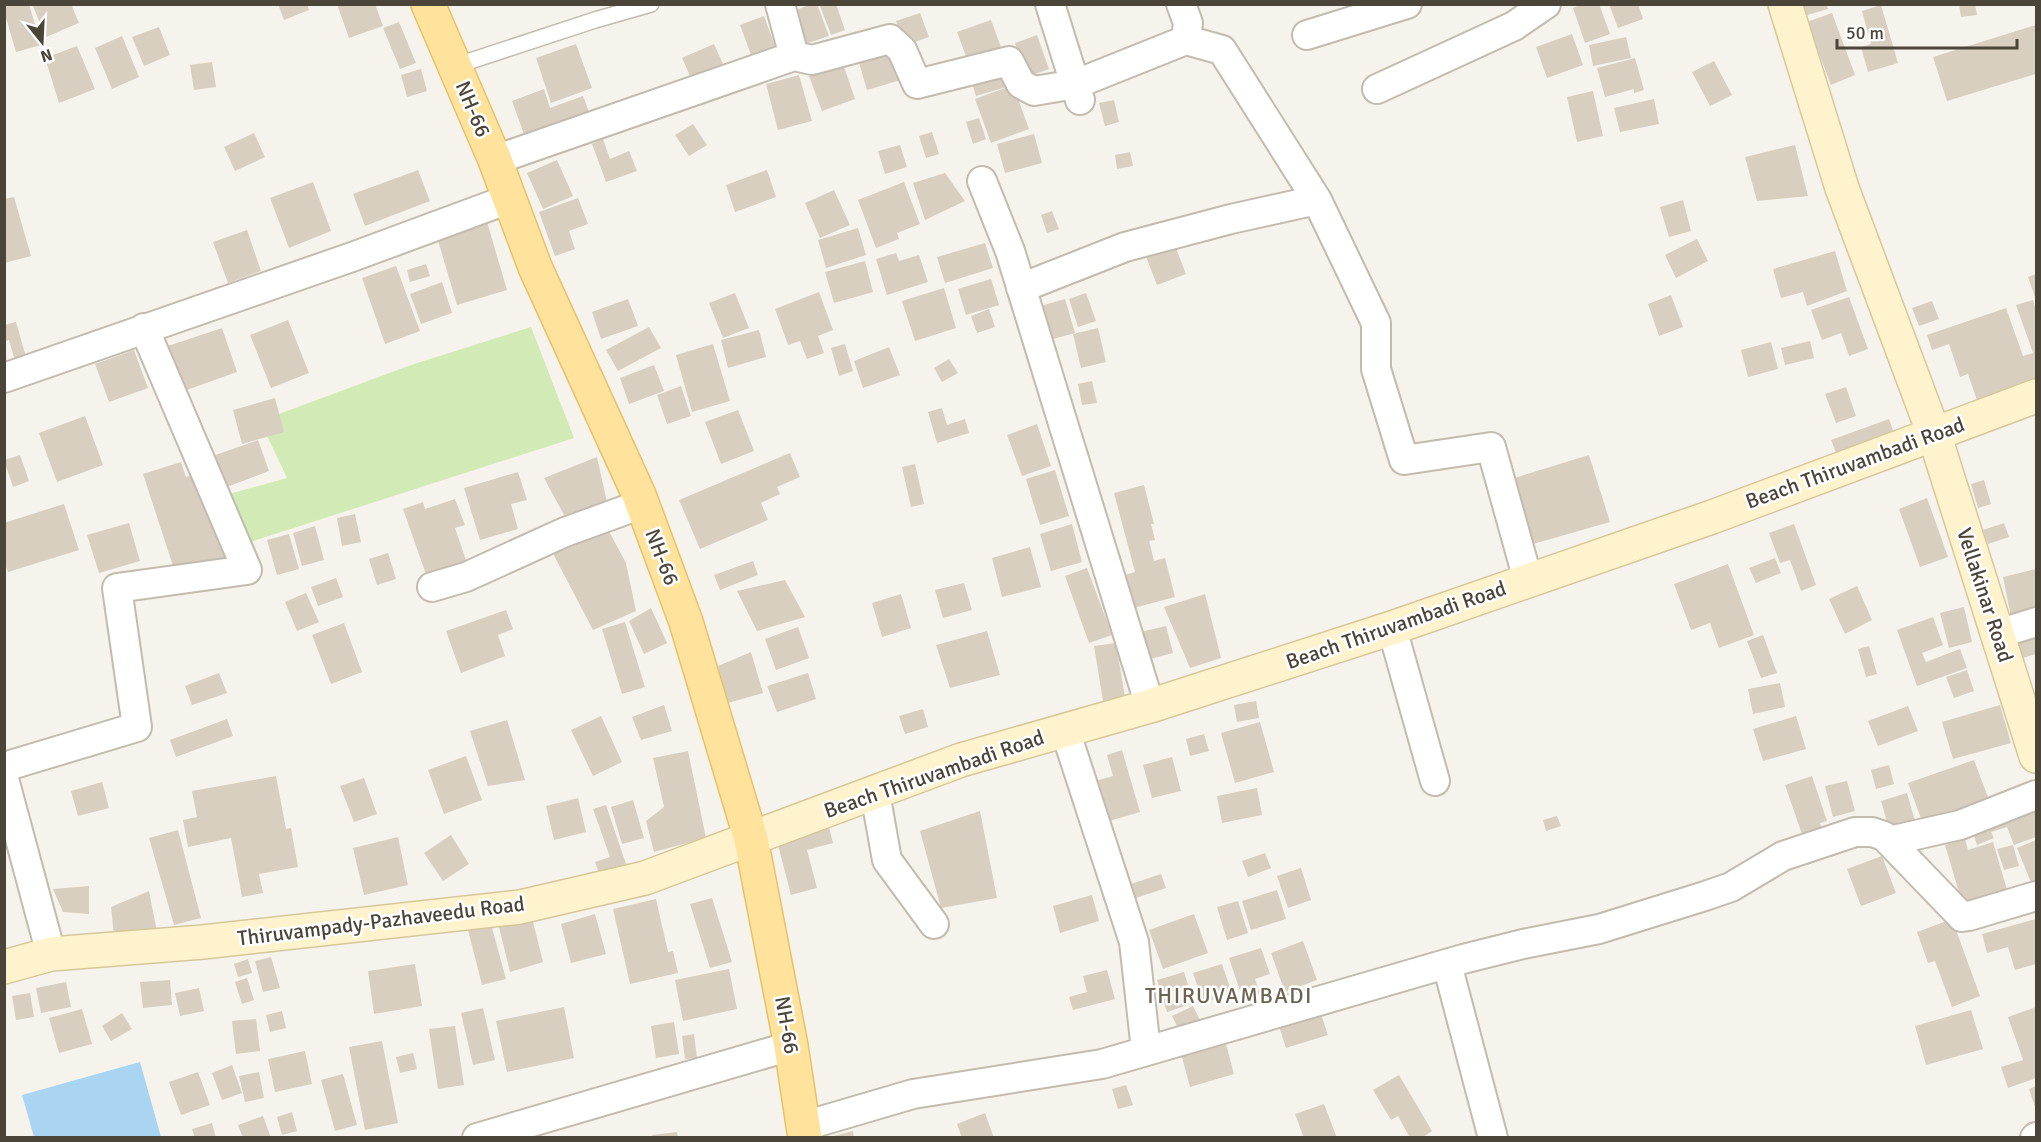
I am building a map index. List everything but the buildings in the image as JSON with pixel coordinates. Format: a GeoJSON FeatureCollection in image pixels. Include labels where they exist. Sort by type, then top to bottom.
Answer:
{"type":"FeatureCollection","features":[{"type":"Feature","properties":{"kind":"main road","name":"NH-66"},"geometry":{"type":"LineString","coordinates":[[428,4],[495,160],[535,267],[642,504],[686,622],[751,839],[791,1046],[804,1132]]}},
{"type":"Feature","properties":{"kind":"main road","name":"Vellakinar Road"},"geometry":{"type":"LineString","coordinates":[[1785,4],[1842,188],[1934,434],[2037,756]]}},
{"type":"Feature","properties":{"kind":"main road","name":"Beach Thiruvambadi Road"},"geometry":{"type":"LineString","coordinates":[[751,839],[961,760],[1150,705],[1392,628],[1712,516],[2037,396]]}},
{"type":"Feature","properties":{"kind":"main road","name":"Thiruvampady-Pazhaveedu Road"},"geometry":{"type":"LineString","coordinates":[[4,967],[51,954],[203,942],[520,907],[645,878],[751,839]]}},
{"type":"Feature","properties":{"kind":"street"},"geometry":{"type":"LineString","coordinates":[[780,4],[794,56]]}},
{"type":"Feature","properties":{"kind":"street"},"geometry":{"type":"LineString","coordinates":[[1050,4],[1078,93]]}},
{"type":"Feature","properties":{"kind":"street"},"geometry":{"type":"LineString","coordinates":[[1181,4],[1188,23],[1186,40]]}},
{"type":"Feature","properties":{"kind":"street"},"geometry":{"type":"LineString","coordinates":[[1307,35],[1407,4]]}},
{"type":"Feature","properties":{"kind":"street"},"geometry":{"type":"LineString","coordinates":[[1377,89],[1514,26],[1546,4]]}},
{"type":"Feature","properties":{"kind":"street"},"geometry":{"type":"LineString","coordinates":[[495,160],[794,56],[812,60],[890,39],[902,50],[916,84],[1009,61],[1021,84],[1034,91],[1078,93],[1186,40],[1222,50],[1317,200],[1376,323],[1376,369],[1404,460],[1491,447],[1528,580]]}},
{"type":"Feature","properties":{"kind":"street"},"geometry":{"type":"LineString","coordinates":[[982,181],[1022,288],[1150,705]]}},
{"type":"Feature","properties":{"kind":"street"},"geometry":{"type":"LineString","coordinates":[[4,378],[352,257],[509,199]]}},
{"type":"Feature","properties":{"kind":"street"},"geometry":{"type":"LineString","coordinates":[[1022,288],[1125,247],[1230,219],[1317,200]]}},
{"type":"Feature","properties":{"kind":"street"},"geometry":{"type":"LineString","coordinates":[[4,767],[137,727],[117,588],[247,570],[144,328]]}},
{"type":"Feature","properties":{"kind":"street"},"geometry":{"type":"LineString","coordinates":[[432,587],[466,577],[565,532],[642,504]]}},
{"type":"Feature","properties":{"kind":"street"},"geometry":{"type":"LineString","coordinates":[[1998,634],[2037,622]]}},
{"type":"Feature","properties":{"kind":"street"},"geometry":{"type":"LineString","coordinates":[[1392,628],[1435,781]]}},
{"type":"Feature","properties":{"kind":"street"},"geometry":{"type":"LineString","coordinates":[[1065,730],[1134,942],[1146,1050]]}},
{"type":"Feature","properties":{"kind":"street"},"geometry":{"type":"LineString","coordinates":[[4,779],[51,954]]}},
{"type":"Feature","properties":{"kind":"street"},"geometry":{"type":"LineString","coordinates":[[875,793],[887,860],[934,924]]}},
{"type":"Feature","properties":{"kind":"street"},"geometry":{"type":"LineString","coordinates":[[1889,842],[1960,825],[2037,795]]}},
{"type":"Feature","properties":{"kind":"street"},"geometry":{"type":"LineString","coordinates":[[804,1132],[913,1094],[1102,1064],[1448,964],[1523,944],[1599,929],[1731,887],[1783,856],[1855,832],[1872,832],[1884,836],[1962,916],[1970,916],[2037,896]]}},
{"type":"Feature","properties":{"kind":"street"},"geometry":{"type":"LineString","coordinates":[[1448,964],[1493,1137]]}},
{"type":"Feature","properties":{"kind":"street"},"geometry":{"type":"LineString","coordinates":[[477,1137],[791,1046]]}},
{"type":"Feature","properties":{"kind":"lane"},"geometry":{"type":"LineString","coordinates":[[455,66],[651,4]]}},
{"type":"Feature","properties":{"kind":"green space"},"geometry":{"type":"Polygon","coordinates":[[[531,327],[574,438],[244,544],[222,496],[287,478],[260,421],[411,365],[531,327]]]}},
{"type":"Feature","properties":{"kind":"water"},"geometry":{"type":"Polygon","coordinates":[[[140,1062],[161,1137],[34,1137],[22,1095],[140,1062]]]}},
{"type":"Feature","properties":{"kind":"district","name":"THIRUVAMBADI"},"geometry":{"type":"Point","coordinates":[1229,995]}}]}
